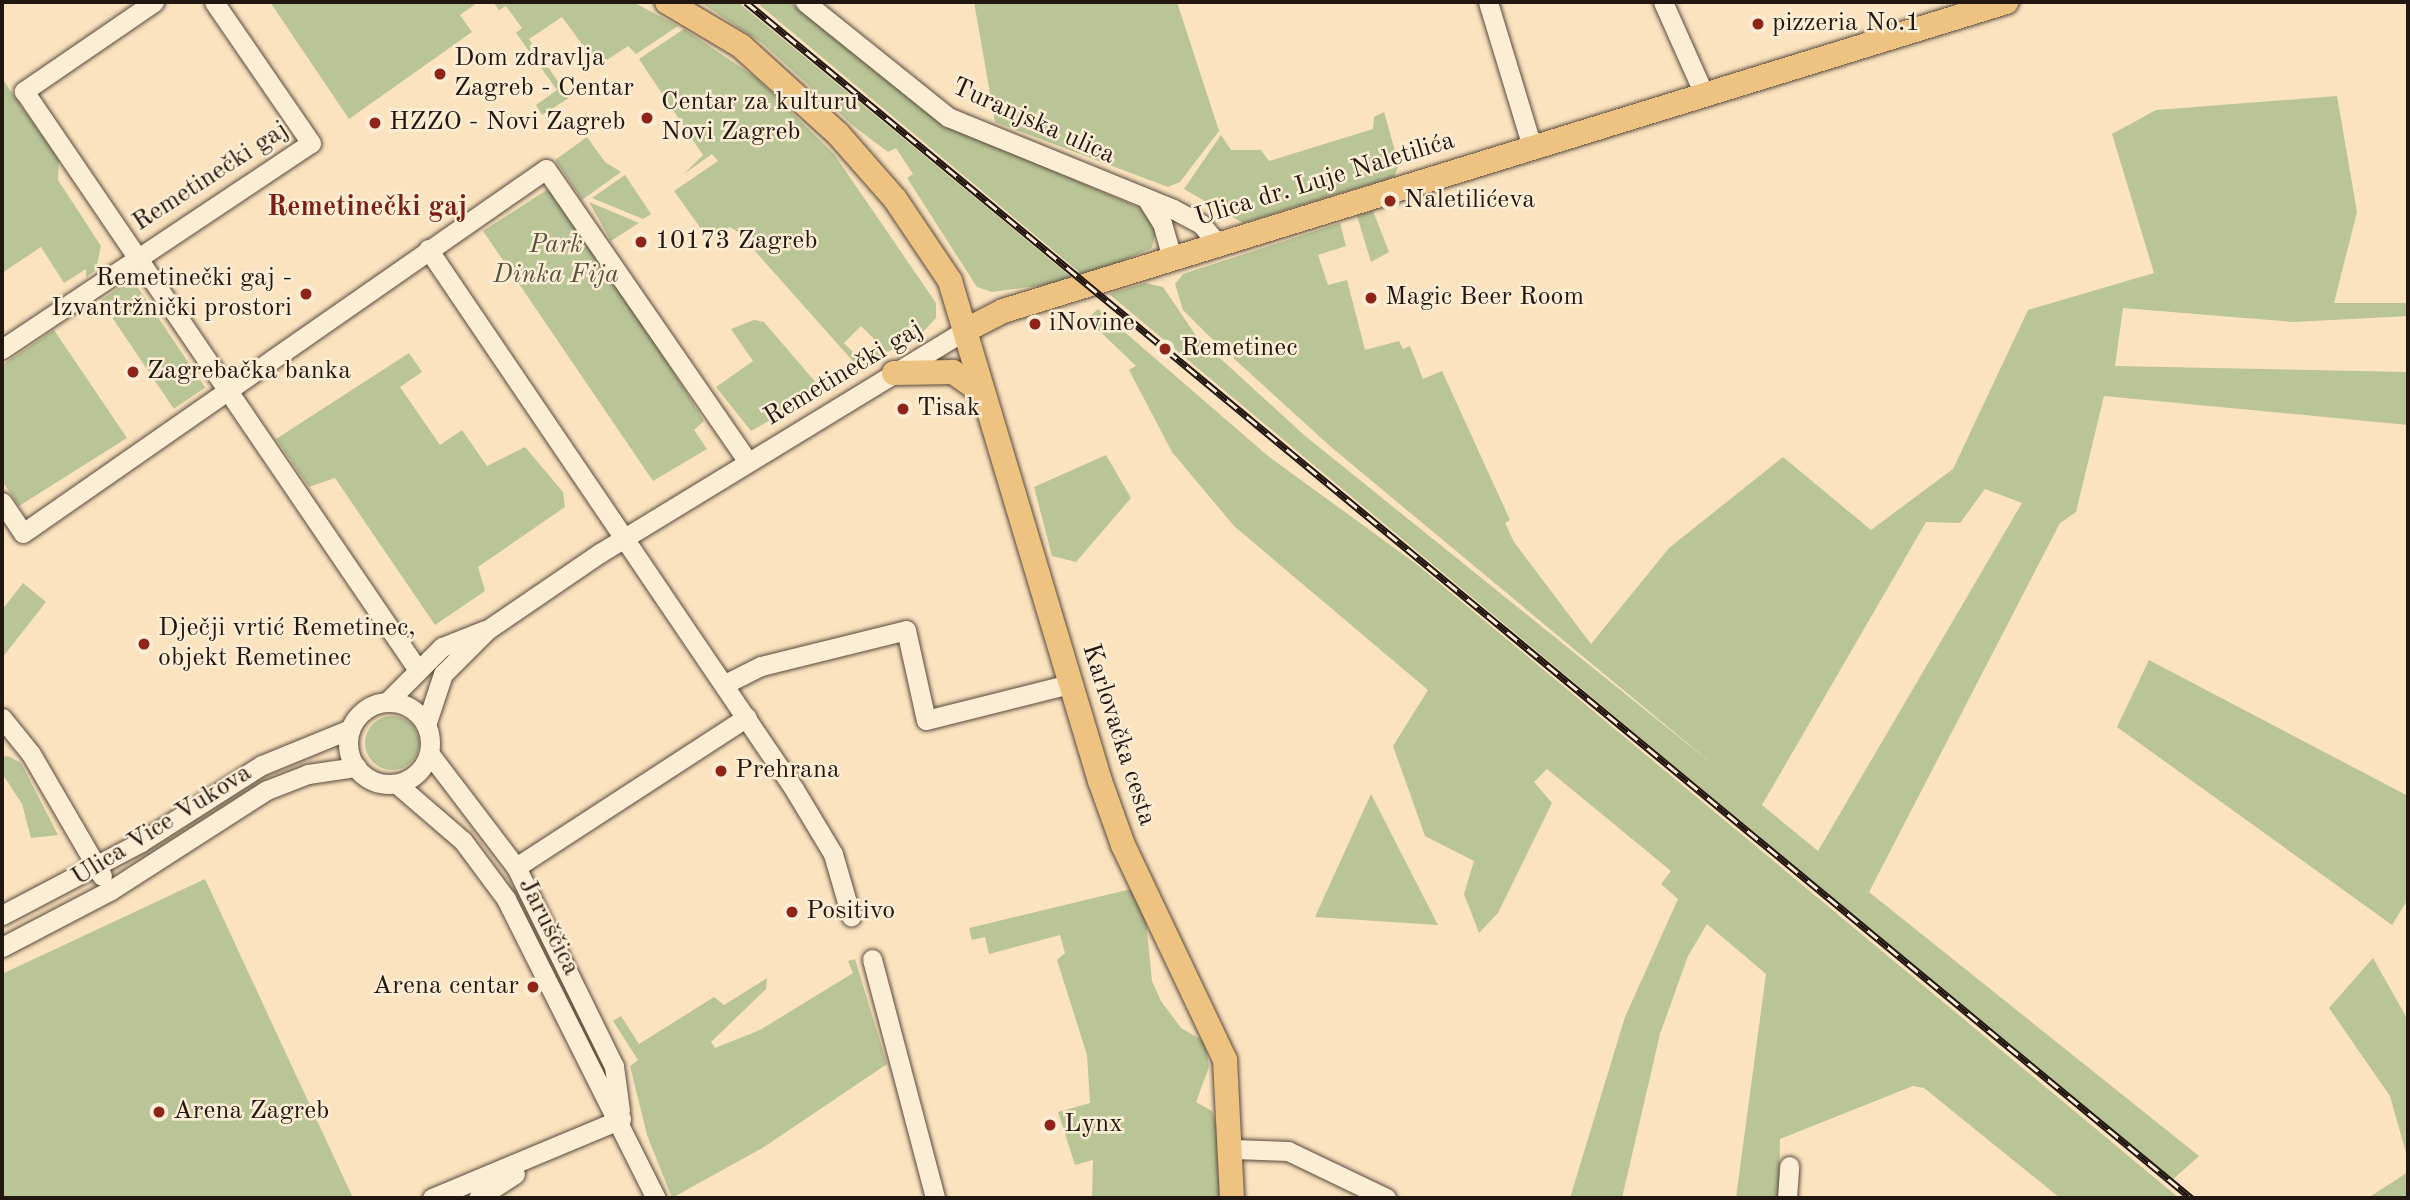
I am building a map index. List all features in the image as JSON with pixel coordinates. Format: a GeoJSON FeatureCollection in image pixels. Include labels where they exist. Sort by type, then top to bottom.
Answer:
{"type":"FeatureCollection","features":[{"type":"Feature","properties":{"kind":"main road","name":"Karlovačka cesta"},"geometry":{"type":"LineString","coordinates":[[667,2],[741,46],[865,163],[950,281],[1069,684],[1123,845],[1225,1060],[1234,1149],[1232,1198]]}},
{"type":"Feature","properties":{"kind":"main road","name":"Ulica dr. Luje Naletilića"},"geometry":{"type":"LineString","coordinates":[[966,330],[1003,312],[1704,94],[1964,8],[2006,2]]}},
{"type":"Feature","properties":{"kind":"main road"},"geometry":{"type":"LineString","coordinates":[[894,373],[953,372],[982,393]]}},
{"type":"Feature","properties":{"kind":"street","name":"Remetinečki gaj"},"geometry":{"type":"LineString","coordinates":[[154,2],[24,91],[418,670]]}},
{"type":"Feature","properties":{"kind":"street","name":"Remetinečki gaj"},"geometry":{"type":"LineString","coordinates":[[2,349],[311,142],[214,2]]}},
{"type":"Feature","properties":{"kind":"street","name":"Turanjska ulica"},"geometry":{"type":"LineString","coordinates":[[805,2],[948,117],[1201,224],[1218,244]]}},
{"type":"Feature","properties":{"kind":"street"},"geometry":{"type":"LineString","coordinates":[[1488,2],[1532,146]]}},
{"type":"Feature","properties":{"kind":"street"},"geometry":{"type":"LineString","coordinates":[[1663,2],[1704,94]]}},
{"type":"Feature","properties":{"kind":"street","name":"Remetinečki gaj"},"geometry":{"type":"LineString","coordinates":[[2,502],[23,533],[229,394],[428,250],[546,169],[748,462]]}},
{"type":"Feature","properties":{"kind":"street"},"geometry":{"type":"LineString","coordinates":[[1148,201],[1162,223],[1172,259]]}},
{"type":"Feature","properties":{"kind":"street"},"geometry":{"type":"LineString","coordinates":[[428,250],[747,717],[833,854],[851,916]]}},
{"type":"Feature","properties":{"kind":"street","name":"Remetinečki gaj"},"geometry":{"type":"LineString","coordinates":[[426,725],[443,674],[487,629],[625,537],[966,330]]}},
{"type":"Feature","properties":{"kind":"street","name":"Remetinečki gaj"},"geometry":{"type":"LineString","coordinates":[[387,702],[418,670],[458,638],[487,629]]}},
{"type":"Feature","properties":{"kind":"street"},"geometry":{"type":"LineString","coordinates":[[726,684],[761,667],[906,630],[926,720],[1069,684]]}},
{"type":"Feature","properties":{"kind":"street"},"geometry":{"type":"LineString","coordinates":[[387,702],[410,708],[426,725],[429,753],[417,773],[397,783],[374,781],[356,767],[350,729],[364,710],[387,702]]}},
{"type":"Feature","properties":{"kind":"street","name":"Jaruščica"},"geometry":{"type":"LineString","coordinates":[[516,867],[747,717]]}},
{"type":"Feature","properties":{"kind":"street"},"geometry":{"type":"LineString","coordinates":[[2,718],[31,754],[111,890]]}},
{"type":"Feature","properties":{"kind":"street","name":"Ulica Vice Vukova"},"geometry":{"type":"LineString","coordinates":[[2,915],[97,867],[262,765],[350,729]]}},
{"type":"Feature","properties":{"kind":"street","name":"Jaruščica"},"geometry":{"type":"LineString","coordinates":[[429,753],[516,867],[614,1066],[621,1119]]}},
{"type":"Feature","properties":{"kind":"street","name":"Ulica Vice Vukova"},"geometry":{"type":"LineString","coordinates":[[2,947],[111,890],[267,790],[300,776],[356,767]]}},
{"type":"Feature","properties":{"kind":"street","name":"Jaruščica"},"geometry":{"type":"LineString","coordinates":[[397,783],[489,872],[621,1119],[656,1198]]}},
{"type":"Feature","properties":{"kind":"street"},"geometry":{"type":"LineString","coordinates":[[872,959],[935,1198]]}},
{"type":"Feature","properties":{"kind":"street"},"geometry":{"type":"LineString","coordinates":[[432,1198],[543,1156],[621,1119]]}},
{"type":"Feature","properties":{"kind":"street"},"geometry":{"type":"LineString","coordinates":[[1234,1149],[1288,1150],[1386,1198]]}},
{"type":"Feature","properties":{"kind":"street"},"geometry":{"type":"LineString","coordinates":[[478,1198],[543,1156]]}},
{"type":"Feature","properties":{"kind":"street"},"geometry":{"type":"LineString","coordinates":[[1787,1198],[1789,1166]]}},
{"type":"Feature","properties":{"kind":"green space"},"geometry":{"type":"Polygon","coordinates":[[[270,2],[478,2],[460,15],[472,32],[349,119],[270,2]]]}},
{"type":"Feature","properties":{"kind":"green space"},"geometry":{"type":"Polygon","coordinates":[[[493,2],[633,2],[678,26],[636,54],[628,46],[598,66],[562,17],[529,39],[569,98],[542,115],[536,105],[557,90],[516,33],[522,28],[506,6],[499,10],[493,2]]]}},
{"type":"Feature","properties":{"kind":"green space"},"geometry":{"type":"Polygon","coordinates":[[[700,2],[738,2],[1076,281],[992,292],[977,287],[907,178],[913,174],[896,148],[888,152],[856,128],[762,43],[700,2]]]}},
{"type":"Feature","properties":{"kind":"green space"},"geometry":{"type":"Polygon","coordinates":[[[756,2],[790,2],[944,124],[1140,208],[1156,231],[1152,248],[1085,277],[756,2]]]}},
{"type":"Feature","properties":{"kind":"green space"},"geometry":{"type":"Polygon","coordinates":[[[974,2],[1177,2],[1219,131],[1180,182],[1168,187],[995,122],[974,2]]]}},
{"type":"Feature","properties":{"kind":"green space"},"geometry":{"type":"Polygon","coordinates":[[[684,29],[755,77],[834,154],[936,303],[936,318],[922,333],[859,368],[738,232],[730,227],[707,237],[674,191],[718,161],[712,154],[684,174],[703,155],[639,59],[684,29]],[[861,326],[844,343],[860,359],[877,342],[861,326]]]}},
{"type":"Feature","properties":{"kind":"green space"},"geometry":{"type":"Polygon","coordinates":[[[3,80],[59,160],[58,180],[101,246],[96,270],[86,277],[86,269],[64,283],[41,247],[2,273],[3,80]]]}},
{"type":"Feature","properties":{"kind":"green space"},"geometry":{"type":"Polygon","coordinates":[[[2337,96],[2357,212],[2334,303],[2408,303],[2408,316],[2293,322],[2123,308],[2115,366],[2408,372],[2408,425],[2104,396],[2076,512],[2060,523],[1869,892],[2199,1156],[2171,1181],[1109,294],[1145,283],[1163,287],[1197,337],[1304,435],[1716,767],[1331,447],[1183,310],[1175,284],[1183,274],[1340,223],[1346,246],[1318,255],[1328,285],[1347,280],[1365,350],[1399,341],[1403,349],[1410,346],[1423,379],[1442,371],[1510,520],[1505,523],[1514,542],[1591,644],[1669,548],[1783,457],[1871,530],[1953,469],[2028,310],[2154,273],[2112,134],[2156,110],[2337,96]],[[1985,489],[1960,523],[1926,522],[1762,805],[1818,851],[2022,503],[1985,489]]]}},
{"type":"Feature","properties":{"kind":"green space"},"geometry":{"type":"Polygon","coordinates":[[[1384,112],[1399,165],[1394,177],[1243,223],[1184,189],[1221,135],[1231,150],[1261,150],[1269,161],[1373,129],[1374,117],[1384,112]]]}},
{"type":"Feature","properties":{"kind":"green space"},"geometry":{"type":"Polygon","coordinates":[[[587,137],[605,162],[621,172],[582,200],[555,160],[587,137]]]}},
{"type":"Feature","properties":{"kind":"green space"},"geometry":{"type":"Polygon","coordinates":[[[625,175],[651,214],[643,219],[592,198],[625,175]]]}},
{"type":"Feature","properties":{"kind":"green space","name":"Park Dinka Fija"},"geometry":{"type":"Polygon","coordinates":[[[556,184],[704,421],[694,430],[707,449],[653,481],[483,231],[556,184]]]}},
{"type":"Feature","properties":{"kind":"green space"},"geometry":{"type":"Polygon","coordinates":[[[589,202],[639,223],[611,241],[589,202]]]}},
{"type":"Feature","properties":{"kind":"green space"},"geometry":{"type":"Polygon","coordinates":[[[1373,211],[1389,252],[1371,262],[1357,216],[1373,211]]]}},
{"type":"Feature","properties":{"kind":"green space"},"geometry":{"type":"Polygon","coordinates":[[[132,279],[205,388],[174,409],[100,300],[132,279]]]}},
{"type":"Feature","properties":{"kind":"green space"},"geometry":{"type":"Polygon","coordinates":[[[1098,309],[1268,456],[1415,563],[2179,1198],[2060,1198],[1924,1088],[1913,1086],[1780,1139],[1779,1198],[1736,1198],[1766,974],[1707,924],[1688,956],[1660,1034],[1622,1198],[1570,1198],[1625,1017],[1678,899],[1661,884],[1671,871],[1547,769],[1534,782],[1552,803],[1498,913],[1479,933],[1464,894],[1474,861],[1425,836],[1393,746],[1428,690],[1234,526],[1172,452],[1129,370],[1136,366],[1087,319],[1098,309]]]}},
{"type":"Feature","properties":{"kind":"green space"},"geometry":{"type":"Polygon","coordinates":[[[754,320],[764,322],[817,384],[803,402],[751,431],[716,387],[753,361],[731,329],[754,320]]]}},
{"type":"Feature","properties":{"kind":"green space"},"geometry":{"type":"Polygon","coordinates":[[[54,330],[127,438],[19,506],[2,481],[2,365],[54,330]]]}},
{"type":"Feature","properties":{"kind":"green space"},"geometry":{"type":"Polygon","coordinates":[[[409,353],[422,372],[400,387],[440,445],[462,430],[487,466],[525,447],[563,492],[565,507],[478,567],[485,591],[435,625],[335,478],[309,487],[276,439],[409,353]]]}},
{"type":"Feature","properties":{"kind":"green space"},"geometry":{"type":"Polygon","coordinates":[[[1106,455],[1131,498],[1076,562],[1052,556],[1034,487],[1106,455]]]}},
{"type":"Feature","properties":{"kind":"green space"},"geometry":{"type":"Polygon","coordinates":[[[23,583],[46,602],[2,658],[2,610],[23,583]]]}},
{"type":"Feature","properties":{"kind":"green space"},"geometry":{"type":"Polygon","coordinates":[[[2149,660],[2408,796],[2408,899],[2392,925],[2117,727],[2149,660]]]}},
{"type":"Feature","properties":{"kind":"green space"},"geometry":{"type":"Polygon","coordinates":[[[397,716],[407,720],[415,728],[419,743],[415,758],[407,766],[387,770],[377,766],[369,758],[365,738],[369,728],[377,720],[397,716]]]}},
{"type":"Feature","properties":{"kind":"green space"},"geometry":{"type":"Polygon","coordinates":[[[8,756],[21,763],[58,835],[31,838],[22,804],[2,773],[2,757],[8,756]]]}},
{"type":"Feature","properties":{"kind":"green space"},"geometry":{"type":"Polygon","coordinates":[[[1371,794],[1438,925],[1315,917],[1371,794]]]}},
{"type":"Feature","properties":{"kind":"green space","name":"Arena Zagreb"},"geometry":{"type":"Polygon","coordinates":[[[205,879],[353,1198],[2,1198],[2,974],[205,879]]]}},
{"type":"Feature","properties":{"kind":"green space"},"geometry":{"type":"Polygon","coordinates":[[[1131,889],[1146,921],[1152,981],[1161,1001],[1181,1028],[1205,1042],[1209,1067],[1196,1102],[1212,1111],[1221,1145],[1220,1198],[1092,1198],[1093,1160],[1075,1165],[1058,1112],[1090,1103],[1087,1055],[1057,960],[1065,953],[1060,935],[989,954],[985,937],[972,940],[969,928],[1131,889]]]}},
{"type":"Feature","properties":{"kind":"green space"},"geometry":{"type":"Polygon","coordinates":[[[2373,958],[2408,1020],[2408,1160],[2390,1096],[2329,1008],[2373,958]]]}},
{"type":"Feature","properties":{"kind":"green space"},"geometry":{"type":"Polygon","coordinates":[[[855,959],[887,1064],[764,1147],[672,1198],[647,1135],[630,1066],[638,1060],[613,1021],[621,1016],[639,1044],[714,997],[724,1005],[767,978],[766,989],[711,1042],[715,1048],[760,1030],[853,973],[848,961],[855,959]]]}},
{"type":"Feature","properties":{"kind":"green space"},"geometry":{"type":"Polygon","coordinates":[[[2408,1172],[2408,1198],[2368,1198],[2408,1172]]]}},
{"type":"Feature","properties":{"kind":"railway"},"geometry":{"type":"LineString","coordinates":[[746,2],[2191,1198]]}},
{"type":"Feature","properties":{"kind":"place","name":"pizzeria No.1"},"geometry":{"type":"Point","coordinates":[1758,24]}},
{"type":"Feature","properties":{"kind":"place","name":"Dom zdravlja Zagreb - Centar"},"geometry":{"type":"Point","coordinates":[440,74]}},
{"type":"Feature","properties":{"kind":"place","name":"Centar za kulturu Novi Zagreb"},"geometry":{"type":"Point","coordinates":[647,118]}},
{"type":"Feature","properties":{"kind":"place","name":"HZZO - Novi Zagreb"},"geometry":{"type":"Point","coordinates":[375,123]}},
{"type":"Feature","properties":{"kind":"place","name":"Naletilićeva"},"geometry":{"type":"Point","coordinates":[1390,201]}},
{"type":"Feature","properties":{"kind":"place","name":"10173 Zagreb"},"geometry":{"type":"Point","coordinates":[641,242]}},
{"type":"Feature","properties":{"kind":"place","name":"Remetinečki gaj - Izvantržnički prostori"},"geometry":{"type":"Point","coordinates":[306,294]}},
{"type":"Feature","properties":{"kind":"place","name":"Magic Beer Room"},"geometry":{"type":"Point","coordinates":[1371,298]}},
{"type":"Feature","properties":{"kind":"place","name":"iNovine"},"geometry":{"type":"Point","coordinates":[1035,324]}},
{"type":"Feature","properties":{"kind":"place","name":"Remetinec"},"geometry":{"type":"Point","coordinates":[1165,349]}},
{"type":"Feature","properties":{"kind":"place","name":"Zagrebačka banka"},"geometry":{"type":"Point","coordinates":[133,372]}},
{"type":"Feature","properties":{"kind":"place","name":"Tisak"},"geometry":{"type":"Point","coordinates":[903,409]}},
{"type":"Feature","properties":{"kind":"place","name":"Dječji vrtić Remetinec, objekt Remetinec"},"geometry":{"type":"Point","coordinates":[144,644]}},
{"type":"Feature","properties":{"kind":"place","name":"Prehrana"},"geometry":{"type":"Point","coordinates":[721,771]}},
{"type":"Feature","properties":{"kind":"place","name":"Positivo"},"geometry":{"type":"Point","coordinates":[792,912]}},
{"type":"Feature","properties":{"kind":"place","name":"Arena centar"},"geometry":{"type":"Point","coordinates":[533,987]}},
{"type":"Feature","properties":{"kind":"place","name":"Arena Zagreb"},"geometry":{"type":"Point","coordinates":[159,1112]}},
{"type":"Feature","properties":{"kind":"place","name":"Lynx"},"geometry":{"type":"Point","coordinates":[1050,1125]}},
{"type":"Feature","properties":{"kind":"district","name":"Remetinečki gaj"},"geometry":{"type":"Point","coordinates":[367,208]}}]}
